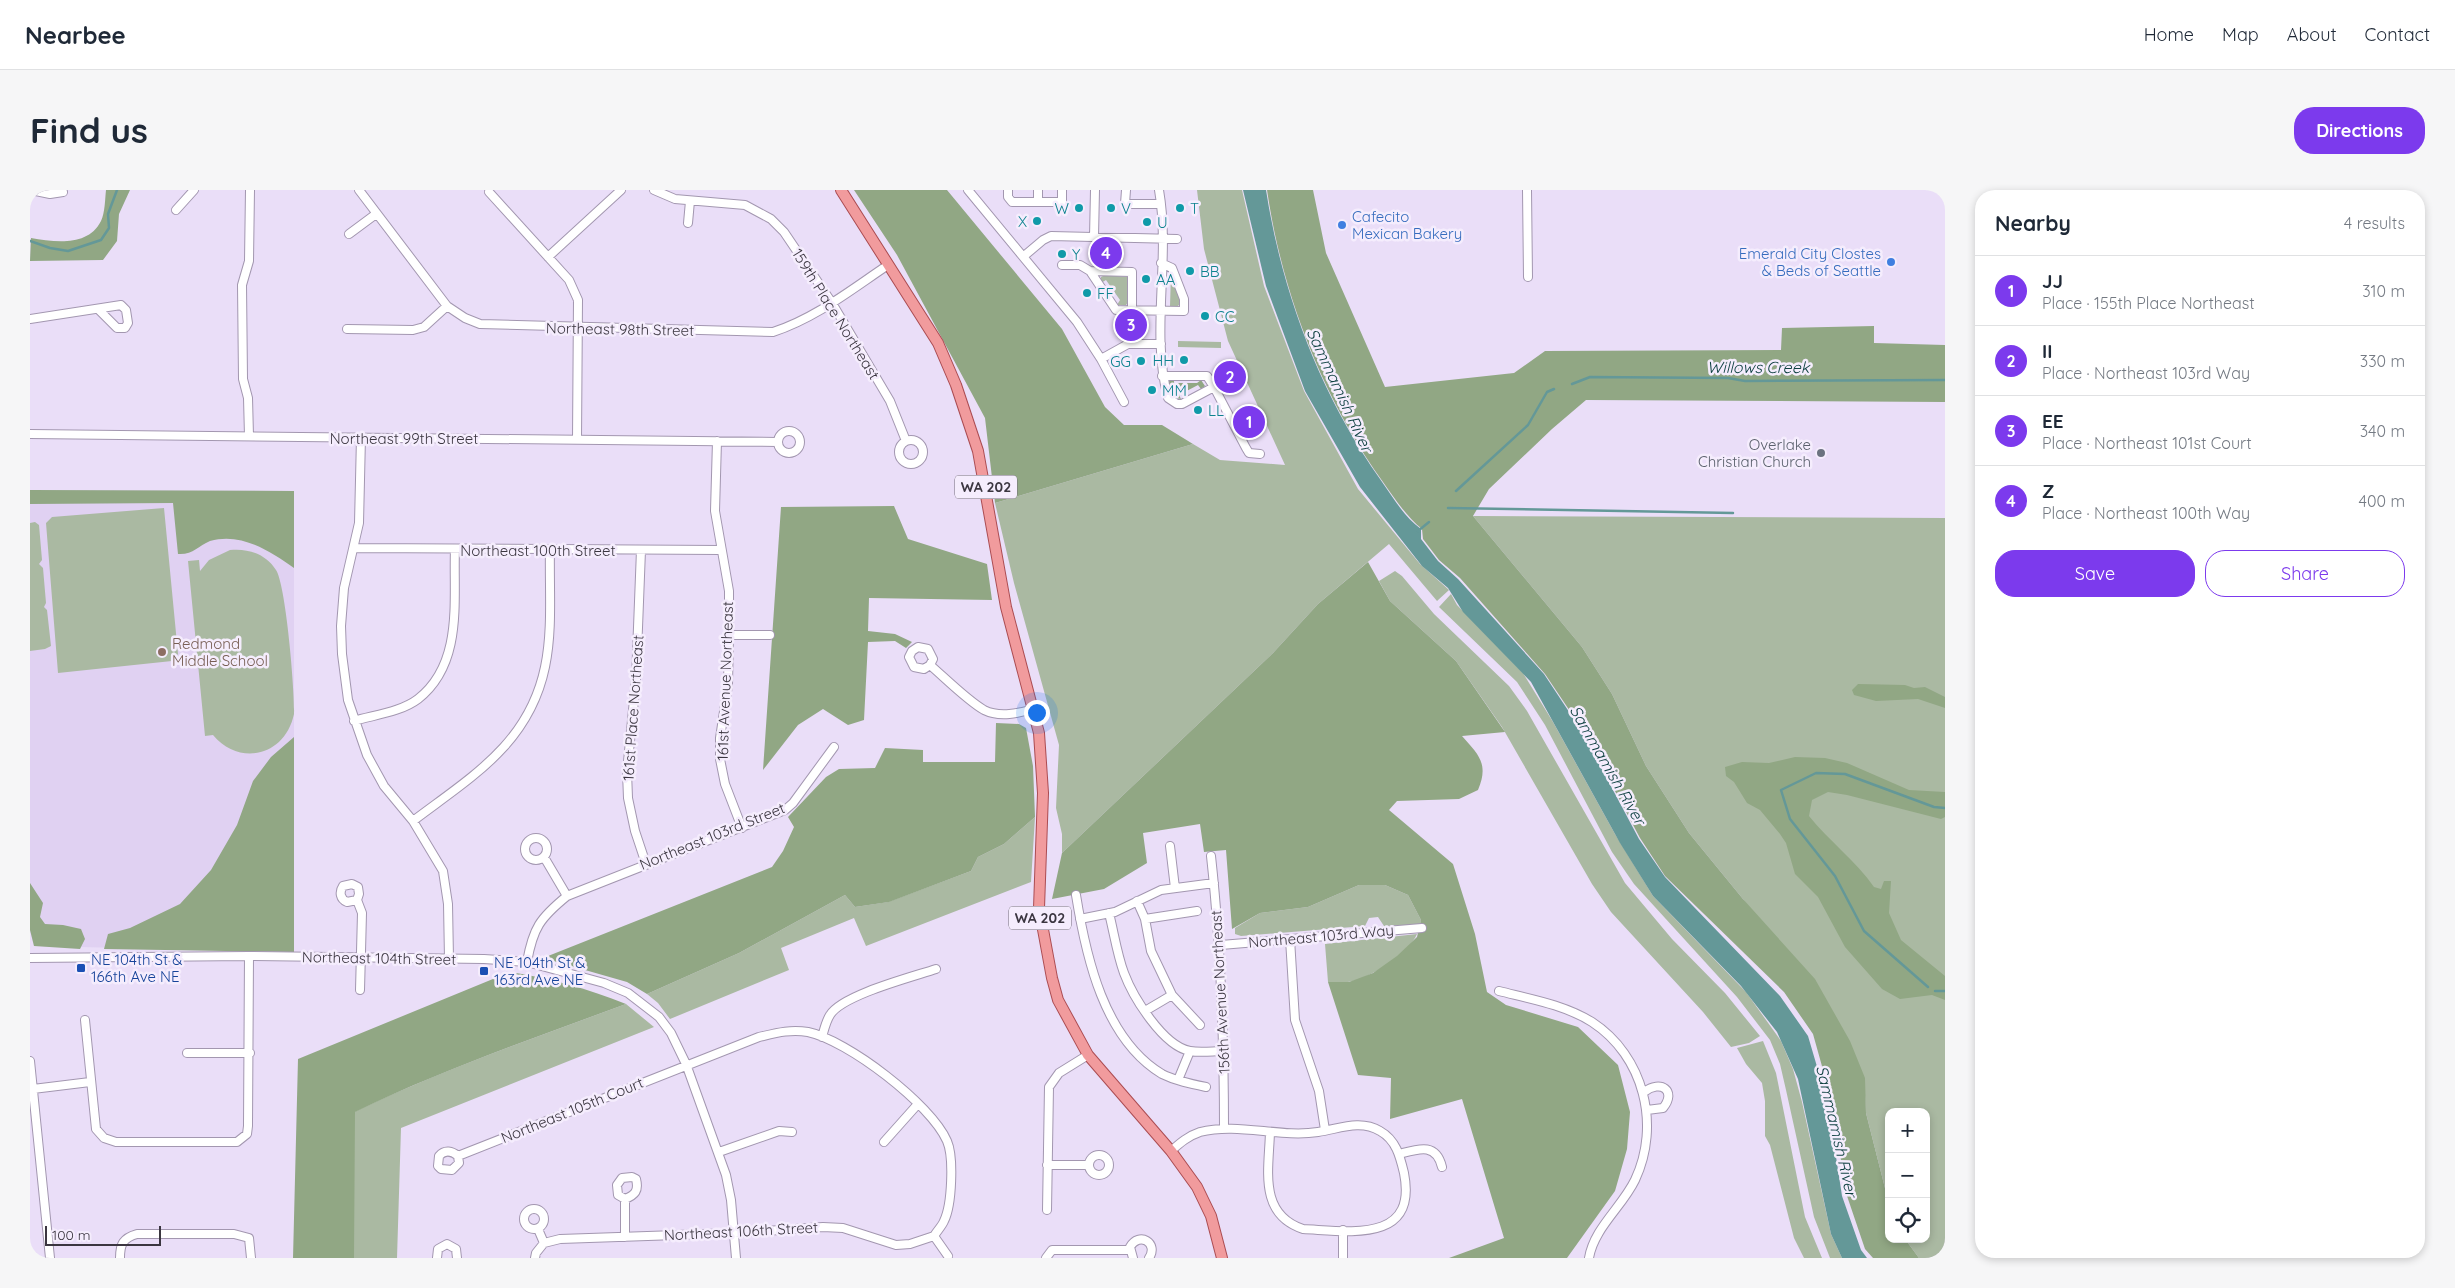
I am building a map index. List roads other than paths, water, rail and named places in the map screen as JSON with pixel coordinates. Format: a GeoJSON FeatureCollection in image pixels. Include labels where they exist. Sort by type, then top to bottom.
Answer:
{"type":"FeatureCollection","features":[{"type":"Feature","properties":{"kind":"main road","name":"WA 202"},"geometry":{"type":"LineString","coordinates":[[841,190],[938,343],[971,425],[982,467],[1006,607],[1034,709],[1042,772],[1038,908],[1058,1000],[1088,1055],[1171,1151],[1200,1194],[1211,1216],[1222,1258]]}},
{"type":"Feature","properties":{"kind":"street"},"geometry":{"type":"LineString","coordinates":[[30,190],[50,194],[63,192]]}},
{"type":"Feature","properties":{"kind":"street"},"geometry":{"type":"LineString","coordinates":[[176,210],[189,192],[194,190]]}},
{"type":"Feature","properties":{"kind":"street"},"geometry":{"type":"LineString","coordinates":[[249,436],[248,398],[243,379],[242,285],[249,261],[250,190]]}},
{"type":"Feature","properties":{"kind":"street"},"geometry":{"type":"LineString","coordinates":[[347,329],[413,330],[424,327],[447,306],[359,190]]}},
{"type":"Feature","properties":{"kind":"street"},"geometry":{"type":"LineString","coordinates":[[548,257],[621,190]]}},
{"type":"Feature","properties":{"kind":"street"},"geometry":{"type":"LineString","coordinates":[[654,190],[675,199],[690,201],[688,223]]}},
{"type":"Feature","properties":{"kind":"street"},"geometry":{"type":"LineString","coordinates":[[968,190],[1077,322],[1101,359],[1124,402]]}},
{"type":"Feature","properties":{"kind":"street"},"geometry":{"type":"LineString","coordinates":[[1038,190],[1038,202]]}},
{"type":"Feature","properties":{"kind":"street"},"geometry":{"type":"LineString","coordinates":[[1008,193],[1012,202],[1062,202],[1062,190]]}},
{"type":"Feature","properties":{"kind":"street"},"geometry":{"type":"LineString","coordinates":[[1094,237],[1095,190]]}},
{"type":"Feature","properties":{"kind":"street"},"geometry":{"type":"LineString","coordinates":[[1126,190],[1125,204],[1161,204]]}},
{"type":"Feature","properties":{"kind":"street"},"geometry":{"type":"LineString","coordinates":[[1159,190],[1162,238],[1162,376],[1168,398],[1177,404],[1214,387]]}},
{"type":"Feature","properties":{"kind":"street"},"geometry":{"type":"LineString","coordinates":[[1527,190],[1528,276]]}},
{"type":"Feature","properties":{"kind":"street"},"geometry":{"type":"LineString","coordinates":[[489,192],[575,290],[578,300],[579,328],[577,439]]}},
{"type":"Feature","properties":{"kind":"street","name":"159th Place Northeast"},"geometry":{"type":"LineString","coordinates":[[690,201],[745,205],[771,219],[784,232],[832,303],[890,401],[906,440]]}},
{"type":"Feature","properties":{"kind":"street"},"geometry":{"type":"LineString","coordinates":[[349,234],[376,214]]}},
{"type":"Feature","properties":{"kind":"street"},"geometry":{"type":"LineString","coordinates":[[1024,256],[1043,240],[1051,236],[1177,239]]}},
{"type":"Feature","properties":{"kind":"street"},"geometry":{"type":"LineString","coordinates":[[1062,265],[1080,265],[1090,271],[1116,310],[1184,311],[1184,299],[1172,268],[1161,263]]}},
{"type":"Feature","properties":{"kind":"street","name":"Northeast 98th Street"},"geometry":{"type":"LineString","coordinates":[[447,306],[465,318],[480,324],[773,332],[832,303],[888,264]]}},
{"type":"Feature","properties":{"kind":"street"},"geometry":{"type":"LineString","coordinates":[[1090,271],[1132,272],[1132,310]]}},
{"type":"Feature","properties":{"kind":"street"},"geometry":{"type":"LineString","coordinates":[[30,319],[73,311],[99,310]]}},
{"type":"Feature","properties":{"kind":"street"},"geometry":{"type":"LineString","coordinates":[[1101,359],[1128,344],[1161,344]]}},
{"type":"Feature","properties":{"kind":"street"},"geometry":{"type":"LineString","coordinates":[[1162,376],[1207,376],[1249,453],[1260,454]]}},
{"type":"Feature","properties":{"kind":"street","name":"Northeast 99th Street"},"geometry":{"type":"LineString","coordinates":[[30,434],[778,442]]}},
{"type":"Feature","properties":{"kind":"street"},"geometry":{"type":"LineString","coordinates":[[361,437],[361,504],[354,548],[344,588],[341,626],[342,654],[354,721],[366,755],[384,786],[413,821],[443,871],[448,904],[449,958]]}},
{"type":"Feature","properties":{"kind":"street","name":"161st Avenue Northeast"},"geometry":{"type":"LineString","coordinates":[[717,441],[715,511],[729,591],[728,685],[720,738],[720,759],[725,784],[742,828]]}},
{"type":"Feature","properties":{"kind":"street","name":"Northeast 100th Street"},"geometry":{"type":"LineString","coordinates":[[354,548],[721,550]]}},
{"type":"Feature","properties":{"kind":"street"},"geometry":{"type":"LineString","coordinates":[[354,721],[404,707],[418,699],[442,670],[449,655],[452,640],[455,549]]}},
{"type":"Feature","properties":{"kind":"street"},"geometry":{"type":"LineString","coordinates":[[413,821],[499,753],[515,736],[527,714],[545,667],[548,640],[550,550]]}},
{"type":"Feature","properties":{"kind":"street","name":"161st Place Northeast"},"geometry":{"type":"LineString","coordinates":[[642,550],[636,679],[627,772],[628,798],[635,831],[646,864]]}},
{"type":"Feature","properties":{"kind":"street"},"geometry":{"type":"LineString","coordinates":[[729,635],[770,635]]}},
{"type":"Feature","properties":{"kind":"street"},"geometry":{"type":"LineString","coordinates":[[930,665],[985,710],[1001,714],[1016,714],[1034,709]]}},
{"type":"Feature","properties":{"kind":"street","name":"Northeast 103rd Street"},"geometry":{"type":"LineString","coordinates":[[527,962],[536,929],[544,914],[567,896],[785,810],[793,803],[834,747]]}},
{"type":"Feature","properties":{"kind":"street"},"geometry":{"type":"LineString","coordinates":[[1170,846],[1175,888]]}},
{"type":"Feature","properties":{"kind":"street","name":"156th Avenue Northeast"},"geometry":{"type":"LineString","coordinates":[[1211,856],[1221,945],[1224,1130]]}},
{"type":"Feature","properties":{"kind":"street"},"geometry":{"type":"LineString","coordinates":[[544,857],[567,896]]}},
{"type":"Feature","properties":{"kind":"street"},"geometry":{"type":"LineString","coordinates":[[1080,919],[1109,913],[1162,890],[1214,882]]}},
{"type":"Feature","properties":{"kind":"street"},"geometry":{"type":"LineString","coordinates":[[1076,895],[1096,985],[1113,1020],[1125,1039],[1152,1066],[1178,1080],[1206,1087]]}},
{"type":"Feature","properties":{"kind":"street"},"geometry":{"type":"LineString","coordinates":[[357,900],[362,913],[360,990]]}},
{"type":"Feature","properties":{"kind":"street"},"geometry":{"type":"LineString","coordinates":[[1137,902],[1145,919],[1151,951],[1172,995],[1200,1025]]}},
{"type":"Feature","properties":{"kind":"street"},"geometry":{"type":"LineString","coordinates":[[1145,919],[1197,911]]}},
{"type":"Feature","properties":{"kind":"street"},"geometry":{"type":"LineString","coordinates":[[1109,913],[1124,973],[1145,1011],[1168,1039],[1190,1051],[1224,1051]]}},
{"type":"Feature","properties":{"kind":"street","name":"Northeast 103rd Way"},"geometry":{"type":"LineString","coordinates":[[1221,945],[1422,928]]}},
{"type":"Feature","properties":{"kind":"street"},"geometry":{"type":"LineString","coordinates":[[1290,939],[1295,1020],[1319,1091],[1325,1130]]}},
{"type":"Feature","properties":{"kind":"street"},"geometry":{"type":"LineString","coordinates":[[85,1020],[96,1129],[104,1138],[116,1142],[229,1143],[243,1139],[247,1134],[248,1126],[250,1053],[249,956]]}},
{"type":"Feature","properties":{"kind":"street","name":"Northeast 104th Street"},"geometry":{"type":"LineString","coordinates":[[30,958],[249,956],[449,958],[527,962],[604,983],[645,1004],[659,1017],[671,1033],[686,1064],[718,1152],[732,1200],[736,1258]]}},
{"type":"Feature","properties":{"kind":"street"},"geometry":{"type":"LineString","coordinates":[[822,1037],[830,1015],[839,1006],[853,998],[936,969]]}},
{"type":"Feature","properties":{"kind":"street"},"geometry":{"type":"LineString","coordinates":[[1499,991],[1559,1007],[1592,1022],[1616,1043],[1631,1064],[1644,1092],[1647,1110],[1644,1156],[1640,1170],[1624,1198],[1593,1243],[1589,1258]]}},
{"type":"Feature","properties":{"kind":"street"},"geometry":{"type":"LineString","coordinates":[[1145,1011],[1172,995]]}},
{"type":"Feature","properties":{"kind":"street","name":"Northeast 105th Court"},"geometry":{"type":"LineString","coordinates":[[458,1156],[686,1064],[759,1037],[788,1030],[822,1037],[880,1070],[918,1105],[938,1127],[947,1141],[950,1153],[950,1203],[945,1220],[934,1236]]}},
{"type":"Feature","properties":{"kind":"street"},"geometry":{"type":"LineString","coordinates":[[1178,1080],[1190,1051]]}},
{"type":"Feature","properties":{"kind":"street"},"geometry":{"type":"LineString","coordinates":[[187,1053],[250,1053]]}},
{"type":"Feature","properties":{"kind":"street"},"geometry":{"type":"LineString","coordinates":[[1047,1210],[1047,1098],[1052,1080],[1059,1073],[1088,1055]]}},
{"type":"Feature","properties":{"kind":"street"},"geometry":{"type":"LineString","coordinates":[[30,1061],[50,1258]]}},
{"type":"Feature","properties":{"kind":"street"},"geometry":{"type":"LineString","coordinates":[[32,1089],[90,1082]]}},
{"type":"Feature","properties":{"kind":"street"},"geometry":{"type":"LineString","coordinates":[[1644,1092],[1650,1086],[1658,1085],[1669,1094],[1668,1102],[1663,1108],[1647,1110]]}},
{"type":"Feature","properties":{"kind":"street"},"geometry":{"type":"LineString","coordinates":[[884,1142],[918,1105]]}},
{"type":"Feature","properties":{"kind":"street"},"geometry":{"type":"LineString","coordinates":[[1171,1151],[1190,1136],[1224,1130],[1306,1133],[1358,1124],[1371,1126],[1391,1139],[1399,1154],[1406,1184],[1406,1197],[1401,1213],[1379,1229],[1303,1229],[1282,1218],[1271,1198],[1270,1132]]}},
{"type":"Feature","properties":{"kind":"street"},"geometry":{"type":"LineString","coordinates":[[718,1152],[779,1131],[792,1132]]}},
{"type":"Feature","properties":{"kind":"street"},"geometry":{"type":"LineString","coordinates":[[1399,1154],[1418,1149],[1430,1150],[1439,1157],[1442,1167]]}},
{"type":"Feature","properties":{"kind":"street"},"geometry":{"type":"LineString","coordinates":[[1047,1165],[1089,1165]]}},
{"type":"Feature","properties":{"kind":"street"},"geometry":{"type":"LineString","coordinates":[[624,1237],[625,1199]]}},
{"type":"Feature","properties":{"kind":"street","name":"Northeast 106th Street"},"geometry":{"type":"LineString","coordinates":[[544,1242],[560,1239],[735,1233],[823,1227],[843,1228],[896,1245],[910,1244],[934,1236]]}},
{"type":"Feature","properties":{"kind":"street"},"geometry":{"type":"LineString","coordinates":[[535,1258],[536,1253],[544,1242],[538,1229]]}},
{"type":"Feature","properties":{"kind":"street"},"geometry":{"type":"LineString","coordinates":[[1343,1230],[1343,1258]]}},
{"type":"Feature","properties":{"kind":"street"},"geometry":{"type":"LineString","coordinates":[[120,1258],[122,1243],[126,1238],[137,1234],[234,1234],[249,1238],[251,1258]]}},
{"type":"Feature","properties":{"kind":"street"},"geometry":{"type":"LineString","coordinates":[[934,1236],[948,1256]]}},
{"type":"Feature","properties":{"kind":"street"},"geometry":{"type":"LineString","coordinates":[[1046,1257],[1052,1250],[1064,1249],[1131,1254],[1134,1241],[1144,1239],[1152,1246],[1152,1254],[1149,1258]]}},
{"type":"Feature","properties":{"kind":"street"},"geometry":{"type":"LineString","coordinates":[[437,1258],[438,1249],[447,1244],[456,1249],[457,1258]]}},
{"type":"Feature","properties":{"kind":"waterway"},"geometry":{"type":"LineString","coordinates":[[30,241],[50,248],[68,251],[101,240],[109,228],[108,214],[117,190]]}},
{"type":"Feature","properties":{"kind":"waterway","name":"Willows Creek"},"geometry":{"type":"LineString","coordinates":[[1572,384],[1590,377],[1728,378],[1745,381],[1945,380]]}},
{"type":"Feature","properties":{"kind":"waterway","name":"Willows Creek"},"geometry":{"type":"LineString","coordinates":[[1456,491],[1528,425],[1547,392],[1554,389]]}},
{"type":"Feature","properties":{"kind":"waterway"},"geometry":{"type":"LineString","coordinates":[[1448,508],[1733,513]]}},
{"type":"Feature","properties":{"kind":"waterway","name":"Willows Creek"},"geometry":{"type":"LineString","coordinates":[[1418,531],[1429,522]]}},
{"type":"Feature","properties":{"kind":"waterway"},"geometry":{"type":"LineString","coordinates":[[1928,987],[1864,931],[1835,876],[1790,819],[1781,790],[1816,773],[1845,774],[1934,807],[1945,808]]}},
{"type":"Feature","properties":{"kind":"waterway"},"geometry":{"type":"LineString","coordinates":[[1935,991],[1945,991]]}},
{"type":"Feature","properties":{"kind":"place","name":"W"},"geometry":{"type":"Point","coordinates":[1079,208]}},
{"type":"Feature","properties":{"kind":"place","name":"V"},"geometry":{"type":"Point","coordinates":[1111,208]}},
{"type":"Feature","properties":{"kind":"place","name":"T"},"geometry":{"type":"Point","coordinates":[1180,208]}},
{"type":"Feature","properties":{"kind":"place","name":"X"},"geometry":{"type":"Point","coordinates":[1037,221]}},
{"type":"Feature","properties":{"kind":"place","name":"U"},"geometry":{"type":"Point","coordinates":[1147,222]}},
{"type":"Feature","properties":{"kind":"place","name":"Cafecito Mexican Bakery"},"geometry":{"type":"Point","coordinates":[1342,225]}},
{"type":"Feature","properties":{"kind":"place","name":"Z"},"geometry":{"type":"Point","coordinates":[1106,253]}},
{"type":"Feature","properties":{"kind":"place","name":"Y"},"geometry":{"type":"Point","coordinates":[1062,254]}},
{"type":"Feature","properties":{"kind":"place","name":"Emerald City Clostes & Beds of Seattle"},"geometry":{"type":"Point","coordinates":[1891,262]}},
{"type":"Feature","properties":{"kind":"place","name":"BB"},"geometry":{"type":"Point","coordinates":[1190,271]}},
{"type":"Feature","properties":{"kind":"place","name":"AA"},"geometry":{"type":"Point","coordinates":[1146,279]}},
{"type":"Feature","properties":{"kind":"place","name":"FF"},"geometry":{"type":"Point","coordinates":[1087,293]}},
{"type":"Feature","properties":{"kind":"place","name":"CC"},"geometry":{"type":"Point","coordinates":[1205,316]}},
{"type":"Feature","properties":{"kind":"place","name":"EE"},"geometry":{"type":"Point","coordinates":[1131,325]}},
{"type":"Feature","properties":{"kind":"place","name":"HH"},"geometry":{"type":"Point","coordinates":[1184,360]}},
{"type":"Feature","properties":{"kind":"place","name":"GG"},"geometry":{"type":"Point","coordinates":[1141,361]}},
{"type":"Feature","properties":{"kind":"place","name":"II"},"geometry":{"type":"Point","coordinates":[1230,377]}},
{"type":"Feature","properties":{"kind":"place","name":"MM"},"geometry":{"type":"Point","coordinates":[1152,390]}},
{"type":"Feature","properties":{"kind":"place","name":"LL"},"geometry":{"type":"Point","coordinates":[1198,410]}},
{"type":"Feature","properties":{"kind":"place","name":"JJ"},"geometry":{"type":"Point","coordinates":[1249,422]}},
{"type":"Feature","properties":{"kind":"place","name":"Overlake Christian Church"},"geometry":{"type":"Point","coordinates":[1821,453]}},
{"type":"Feature","properties":{"kind":"place","name":"Redmond Middle School"},"geometry":{"type":"Point","coordinates":[162,652]}},
{"type":"Feature","properties":{"kind":"place","name":"NE 104th St & 166th Ave NE"},"geometry":{"type":"Point","coordinates":[81,968]}},
{"type":"Feature","properties":{"kind":"place","name":"NE 104th St & 163rd Ave NE"},"geometry":{"type":"Point","coordinates":[484,971]}},
{"type":"Feature","properties":{"kind":"water label","name":"Sammamish River"},"geometry":{"type":"Point","coordinates":[1340,390]}},
{"type":"Feature","properties":{"kind":"water label","name":"Sammamish River"},"geometry":{"type":"Point","coordinates":[1608,765]}},
{"type":"Feature","properties":{"kind":"water label","name":"Sammamish River"},"geometry":{"type":"Point","coordinates":[1837,1131]}}]}
